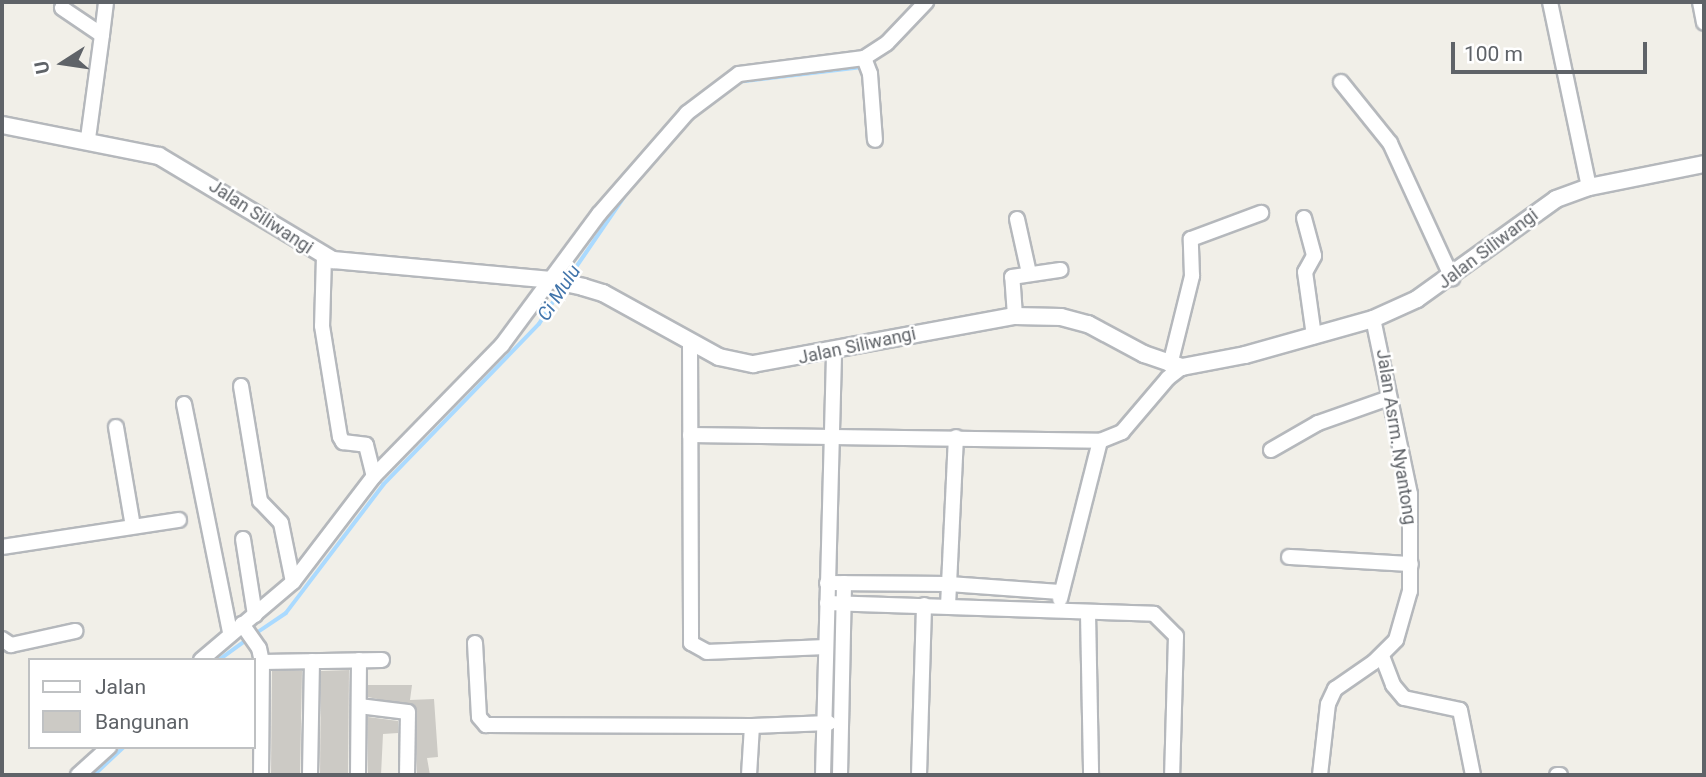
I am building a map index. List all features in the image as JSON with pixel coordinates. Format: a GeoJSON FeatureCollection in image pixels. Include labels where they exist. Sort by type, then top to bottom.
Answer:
{"type":"FeatureCollection","features":[{"type":"Feature","properties":{"kind":"street"},"geometry":{"type":"LineString","coordinates":[[88,139],[106,2]]}},
{"type":"Feature","properties":{"kind":"street"},"geometry":{"type":"LineString","coordinates":[[203,658],[293,582],[374,476],[502,345],[650,150],[707,94],[739,74],[864,58],[887,43],[926,2]]}},
{"type":"Feature","properties":{"kind":"street"},"geometry":{"type":"LineString","coordinates":[[1550,2],[1571,117],[1589,187]]}},
{"type":"Feature","properties":{"kind":"street"},"geometry":{"type":"LineString","coordinates":[[62,8],[102,34]]}},
{"type":"Feature","properties":{"kind":"street"},"geometry":{"type":"LineString","coordinates":[[864,58],[870,74],[875,140]]}},
{"type":"Feature","properties":{"kind":"street"},"geometry":{"type":"LineString","coordinates":[[1341,82],[1390,143],[1452,278]]}},
{"type":"Feature","properties":{"kind":"street","name":"Jalan Siliwangi"},"geometry":{"type":"LineString","coordinates":[[2,125],[88,139],[176,164],[324,256],[358,264],[552,280],[583,287],[603,293],[719,357],[753,364],[1015,316],[1061,317],[1088,324],[1176,366],[1314,336],[1373,319],[1452,278],[1556,199],[1589,187],[1704,164]]}},
{"type":"Feature","properties":{"kind":"street"},"geometry":{"type":"LineString","coordinates":[[690,435],[1100,440],[1122,432],[1176,366],[1192,276],[1191,239],[1261,213]]}},
{"type":"Feature","properties":{"kind":"street"},"geometry":{"type":"LineString","coordinates":[[1304,218],[1314,257],[1304,272],[1314,336]]}},
{"type":"Feature","properties":{"kind":"street"},"geometry":{"type":"LineString","coordinates":[[1017,219],[1030,273]]}},
{"type":"Feature","properties":{"kind":"street"},"geometry":{"type":"LineString","coordinates":[[324,256],[322,326],[340,437],[344,442],[366,445],[374,476]]}},
{"type":"Feature","properties":{"kind":"street"},"geometry":{"type":"LineString","coordinates":[[1015,316],[1011,280],[1030,273],[1060,270]]}},
{"type":"Feature","properties":{"kind":"street","name":"Jalan Asrm. Nyantong"},"geometry":{"type":"LineString","coordinates":[[1320,775],[1328,704],[1335,689],[1382,656],[1396,640],[1406,610],[1411,564],[1410,494],[1373,319]]}},
{"type":"Feature","properties":{"kind":"street"},"geometry":{"type":"LineString","coordinates":[[690,343],[693,648],[707,652],[825,647]]}},
{"type":"Feature","properties":{"kind":"street"},"geometry":{"type":"LineString","coordinates":[[822,775],[834,349]]}},
{"type":"Feature","properties":{"kind":"street"},"geometry":{"type":"LineString","coordinates":[[241,386],[260,501],[282,523],[293,582]]}},
{"type":"Feature","properties":{"kind":"street"},"geometry":{"type":"LineString","coordinates":[[1271,450],[1318,423],[1389,398]]}},
{"type":"Feature","properties":{"kind":"street"},"geometry":{"type":"LineString","coordinates":[[184,404],[239,629],[260,655],[261,775]]}},
{"type":"Feature","properties":{"kind":"street"},"geometry":{"type":"LineString","coordinates":[[116,427],[133,526]]}},
{"type":"Feature","properties":{"kind":"street"},"geometry":{"type":"LineString","coordinates":[[948,606],[956,437]]}},
{"type":"Feature","properties":{"kind":"street"},"geometry":{"type":"LineString","coordinates":[[1059,610],[1060,592],[1100,440]]}},
{"type":"Feature","properties":{"kind":"street"},"geometry":{"type":"LineString","coordinates":[[2,547],[179,520]]}},
{"type":"Feature","properties":{"kind":"street"},"geometry":{"type":"LineString","coordinates":[[243,539],[255,615]]}},
{"type":"Feature","properties":{"kind":"street"},"geometry":{"type":"LineString","coordinates":[[1289,557],[1411,564]]}},
{"type":"Feature","properties":{"kind":"street"},"geometry":{"type":"LineString","coordinates":[[827,583],[949,584],[1060,592]]}},
{"type":"Feature","properties":{"kind":"street"},"geometry":{"type":"LineString","coordinates":[[840,775],[844,583]]}},
{"type":"Feature","properties":{"kind":"street"},"geometry":{"type":"LineString","coordinates":[[827,603],[1154,614],[1176,636],[1172,775]]}},
{"type":"Feature","properties":{"kind":"street"},"geometry":{"type":"LineString","coordinates":[[919,775],[924,605]]}},
{"type":"Feature","properties":{"kind":"street"},"geometry":{"type":"LineString","coordinates":[[1088,613],[1091,775]]}},
{"type":"Feature","properties":{"kind":"street"},"geometry":{"type":"LineString","coordinates":[[2,639],[11,645],[75,631]]}},
{"type":"Feature","properties":{"kind":"street"},"geometry":{"type":"LineString","coordinates":[[475,643],[480,717],[486,725],[752,726],[841,723]]}},
{"type":"Feature","properties":{"kind":"street"},"geometry":{"type":"LineString","coordinates":[[260,655],[312,661],[382,660]]}},
{"type":"Feature","properties":{"kind":"street"},"geometry":{"type":"LineString","coordinates":[[1382,656],[1393,685],[1404,698],[1460,710],[1472,775]]}},
{"type":"Feature","properties":{"kind":"street"},"geometry":{"type":"LineString","coordinates":[[358,775],[359,660]]}},
{"type":"Feature","properties":{"kind":"street"},"geometry":{"type":"LineString","coordinates":[[310,775],[312,661]]}},
{"type":"Feature","properties":{"kind":"street"},"geometry":{"type":"LineString","coordinates":[[359,706],[408,712],[407,775]]}},
{"type":"Feature","properties":{"kind":"street"},"geometry":{"type":"LineString","coordinates":[[749,775],[752,726]]}},
{"type":"Feature","properties":{"kind":"street"},"geometry":{"type":"LineString","coordinates":[[78,775],[108,749]]}},
{"type":"Feature","properties":{"kind":"building"},"geometry":{"type":"Polygon","coordinates":[[[349,670],[348,775],[320,775],[321,671],[349,670]]]}},
{"type":"Feature","properties":{"kind":"building"},"geometry":{"type":"Polygon","coordinates":[[[272,671],[302,671],[300,775],[271,775],[272,671]]]}},
{"type":"Feature","properties":{"kind":"building"},"geometry":{"type":"Polygon","coordinates":[[[368,685],[412,685],[410,700],[434,699],[438,757],[427,758],[430,775],[417,775],[416,707],[368,697],[368,685]]]}},
{"type":"Feature","properties":{"kind":"building"},"geometry":{"type":"Polygon","coordinates":[[[368,717],[398,721],[398,733],[383,734],[381,775],[368,774],[368,717]]]}},
{"type":"Feature","properties":{"kind":"waterway","name":"Ci Mulu"},"geometry":{"type":"LineString","coordinates":[[737,82],[862,67]]}},
{"type":"Feature","properties":{"kind":"waterway","name":"Ci Mulu"},"geometry":{"type":"LineString","coordinates":[[568,279],[629,190]]}},
{"type":"Feature","properties":{"kind":"waterway","name":"Ci Mulu"},"geometry":{"type":"LineString","coordinates":[[255,634],[286,613],[383,485],[539,324],[562,288]]}},
{"type":"Feature","properties":{"kind":"waterway","name":"Ci Mulu"},"geometry":{"type":"LineString","coordinates":[[222,658],[249,638]]}},
{"type":"Feature","properties":{"kind":"waterway","name":"Ci Mulu"},"geometry":{"type":"LineString","coordinates":[[94,775],[122,749]]}}]}
